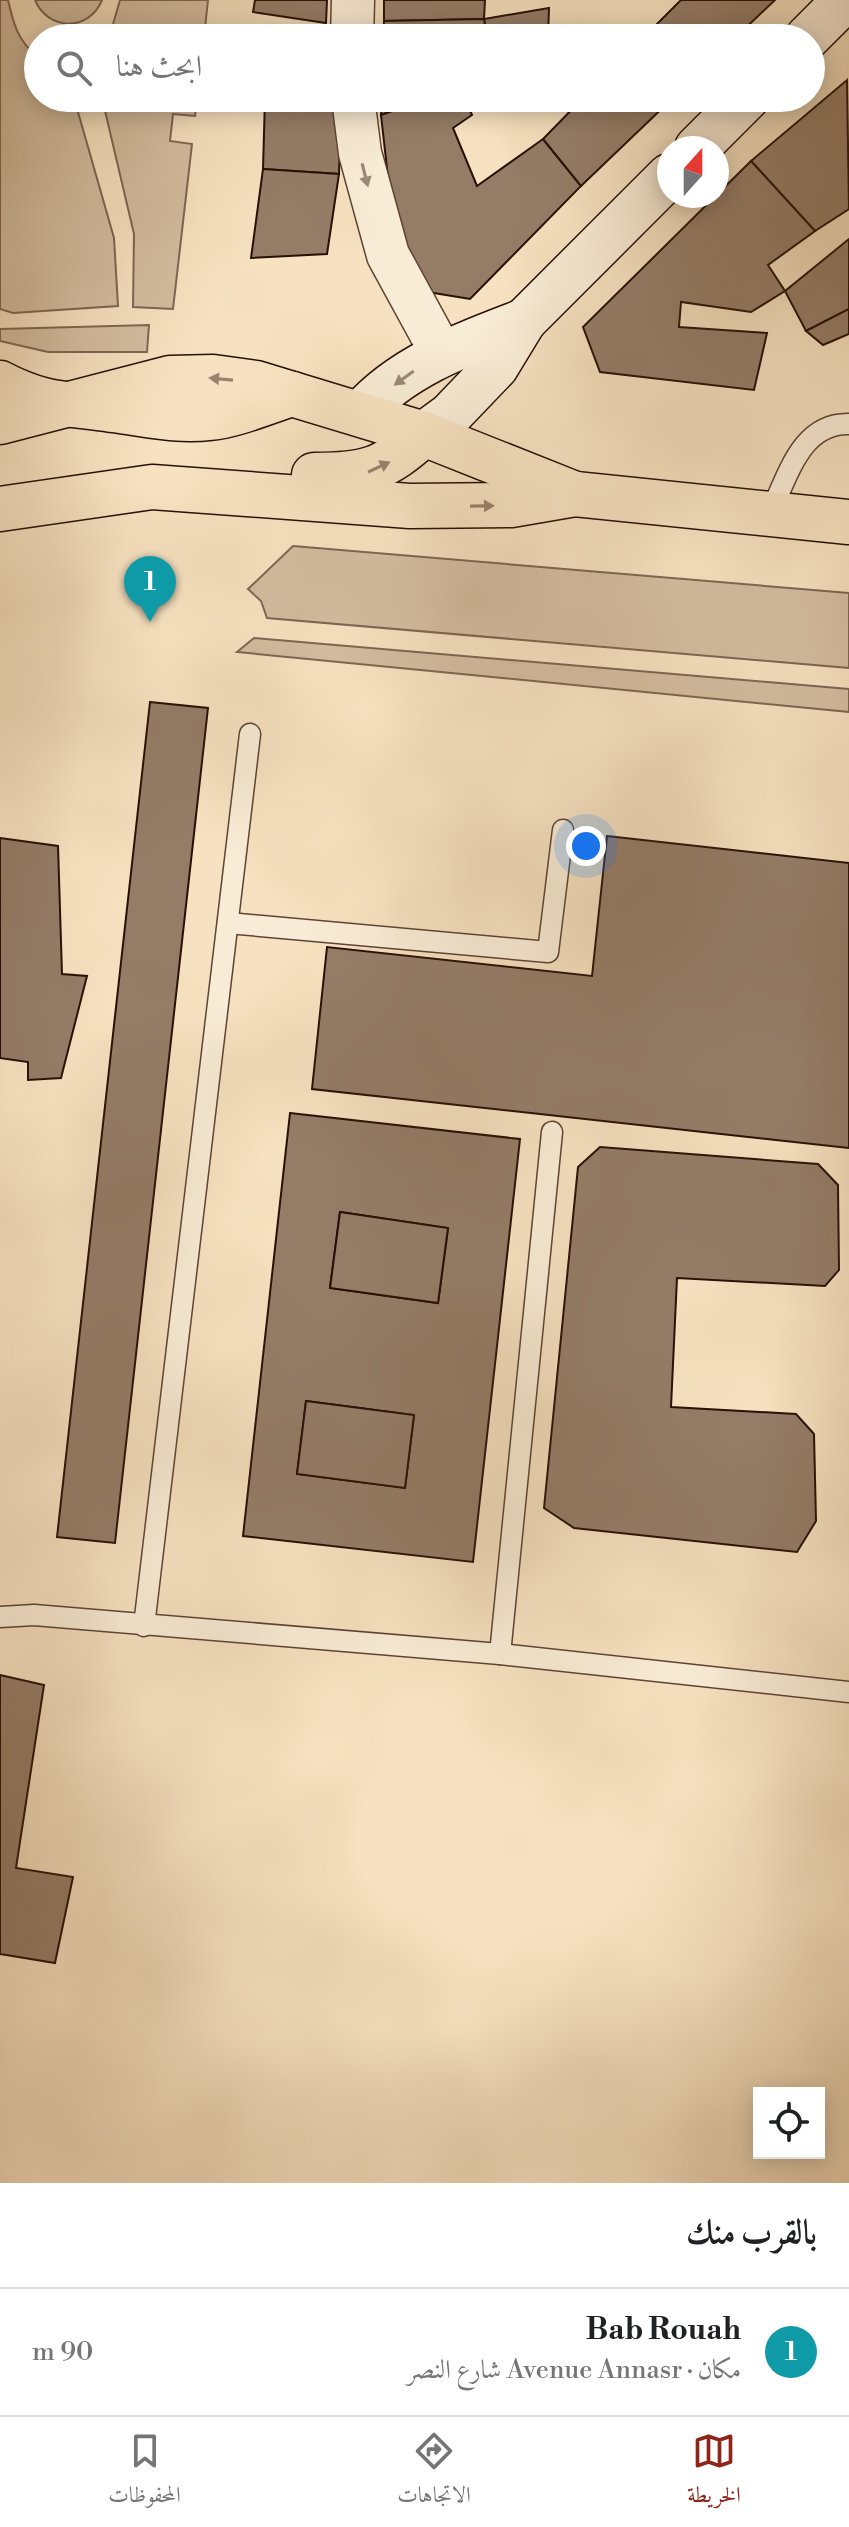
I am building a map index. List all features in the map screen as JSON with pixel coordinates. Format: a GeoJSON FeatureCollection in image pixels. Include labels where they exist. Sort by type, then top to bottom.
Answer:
{"type":"FeatureCollection","features":[{"type":"Feature","properties":{"kind":"main road"},"geometry":{"type":"LineString","coordinates":[[0,422],[170,378],[213,377],[298,393],[361,413],[424,434],[575,494],[849,522]]}},
{"type":"Feature","properties":{"kind":"main road"},"geometry":{"type":"LineString","coordinates":[[0,383],[28,398],[63,407]]}},
{"type":"Feature","properties":{"kind":"main road"},"geometry":{"type":"LineString","coordinates":[[0,502],[59,482],[155,468],[362,475],[386,466],[424,434]]}},
{"type":"Feature","properties":{"kind":"main road"},"geometry":{"type":"LineString","coordinates":[[0,509],[152,487],[410,506],[511,505],[575,494]]}},
{"type":"Feature","properties":{"kind":"street"},"geometry":{"type":"LineString","coordinates":[[352,24],[353,0]]}},
{"type":"Feature","properties":{"kind":"street"},"geometry":{"type":"LineString","coordinates":[[821,24],[845,0]]}},
{"type":"Feature","properties":{"kind":"street"},"geometry":{"type":"LineString","coordinates":[[355,112],[360,153],[388,255],[442,354]]}},
{"type":"Feature","properties":{"kind":"street"},"geometry":{"type":"LineString","coordinates":[[709,136],[733,112]]}},
{"type":"Feature","properties":{"kind":"street"},"geometry":{"type":"LineString","coordinates":[[424,434],[450,415],[496,367],[524,321],[657,188]]}},
{"type":"Feature","properties":{"kind":"street"},"geometry":{"type":"LineString","coordinates":[[361,413],[379,395],[442,354],[524,321]]}},
{"type":"Feature","properties":{"kind":"lane"},"geometry":{"type":"LineString","coordinates":[[769,515],[806,441],[830,424],[849,424]]}},
{"type":"Feature","properties":{"kind":"lane"},"geometry":{"type":"LineString","coordinates":[[144,1626],[250,734]]}},
{"type":"Feature","properties":{"kind":"lane"},"geometry":{"type":"LineString","coordinates":[[228,923],[548,952],[563,830]]}},
{"type":"Feature","properties":{"kind":"lane"},"geometry":{"type":"LineString","coordinates":[[500,1654],[552,1132]]}},
{"type":"Feature","properties":{"kind":"lane"},"geometry":{"type":"LineString","coordinates":[[0,1617],[34,1615],[500,1654],[849,1692]]}},
{"type":"Feature","properties":{"kind":"shaded area"},"geometry":{"type":"Polygon","coordinates":[[[0,0],[8,0],[14,24],[24,42],[24,112],[78,112],[114,238],[118,306],[13,313],[0,309],[0,0]]]}},
{"type":"Feature","properties":{"kind":"shaded area"},"geometry":{"type":"Polygon","coordinates":[[[35,0],[102,0],[88,18],[68,24],[49,18],[35,0]]]}},
{"type":"Feature","properties":{"kind":"shaded area"},"geometry":{"type":"Polygon","coordinates":[[[120,0],[208,0],[205,24],[113,24],[120,0]]]}},
{"type":"Feature","properties":{"kind":"shaded area"},"geometry":{"type":"Polygon","coordinates":[[[105,112],[195,112],[195,116],[173,114],[170,141],[192,144],[173,309],[133,307],[134,234],[105,112]]]}},
{"type":"Feature","properties":{"kind":"shaded area"},"geometry":{"type":"Polygon","coordinates":[[[149,325],[147,352],[48,352],[0,341],[0,329],[149,325]]]}},
{"type":"Feature","properties":{"kind":"shaded area"},"geometry":{"type":"Polygon","coordinates":[[[293,546],[849,593],[849,668],[267,618],[261,601],[248,589],[293,546]]]}},
{"type":"Feature","properties":{"kind":"shaded area"},"geometry":{"type":"Polygon","coordinates":[[[254,638],[849,689],[849,712],[237,652],[254,638]]]}},
{"type":"Feature","properties":{"kind":"building"},"geometry":{"type":"Polygon","coordinates":[[[255,0],[327,0],[326,23],[253,12],[255,0]]]}},
{"type":"Feature","properties":{"kind":"building"},"geometry":{"type":"Polygon","coordinates":[[[384,0],[485,0],[484,19],[384,21],[384,0]]]}},
{"type":"Feature","properties":{"kind":"building"},"geometry":{"type":"Polygon","coordinates":[[[681,0],[775,0],[750,24],[657,24],[681,0]]]}},
{"type":"Feature","properties":{"kind":"building"},"geometry":{"type":"Polygon","coordinates":[[[549,8],[548,24],[485,24],[484,19],[549,8]]]}},
{"type":"Feature","properties":{"kind":"building"},"geometry":{"type":"Polygon","coordinates":[[[484,19],[485,24],[384,24],[384,21],[484,19]]]}},
{"type":"Feature","properties":{"kind":"building"},"geometry":{"type":"Polygon","coordinates":[[[847,80],[849,209],[815,231],[751,161],[809,112],[825,112],[825,99],[847,80]]]}},
{"type":"Feature","properties":{"kind":"building"},"geometry":{"type":"Polygon","coordinates":[[[265,112],[341,112],[339,174],[263,169],[265,112]]]}},
{"type":"Feature","properties":{"kind":"building"},"geometry":{"type":"Polygon","coordinates":[[[389,112],[471,112],[472,115],[453,128],[477,186],[543,139],[581,186],[470,299],[422,291],[393,222],[381,115],[389,112]]]}},
{"type":"Feature","properties":{"kind":"building"},"geometry":{"type":"Polygon","coordinates":[[[569,112],[658,112],[581,186],[543,139],[569,112]]]}},
{"type":"Feature","properties":{"kind":"building"},"geometry":{"type":"Polygon","coordinates":[[[751,161],[815,231],[768,265],[785,291],[751,312],[681,302],[679,327],[767,333],[754,390],[600,372],[583,327],[703,208],[729,208],[729,183],[751,161]]]}},
{"type":"Feature","properties":{"kind":"building"},"geometry":{"type":"Polygon","coordinates":[[[263,169],[339,174],[327,254],[251,258],[263,169]]]}},
{"type":"Feature","properties":{"kind":"building"},"geometry":{"type":"Polygon","coordinates":[[[849,239],[849,309],[806,331],[785,291],[849,239]]]}},
{"type":"Feature","properties":{"kind":"building"},"geometry":{"type":"Polygon","coordinates":[[[849,309],[849,334],[823,345],[806,331],[849,309]]]}},
{"type":"Feature","properties":{"kind":"building"},"geometry":{"type":"Polygon","coordinates":[[[150,702],[208,708],[115,1543],[57,1537],[150,702]]]}},
{"type":"Feature","properties":{"kind":"building"},"geometry":{"type":"Polygon","coordinates":[[[607,836],[849,863],[849,1148],[312,1089],[327,947],[592,976],[607,836]]]}},
{"type":"Feature","properties":{"kind":"building"},"geometry":{"type":"Polygon","coordinates":[[[0,838],[58,846],[62,974],[87,976],[61,1078],[28,1080],[28,1062],[0,1058],[0,838]]]}},
{"type":"Feature","properties":{"kind":"building"},"geometry":{"type":"Polygon","coordinates":[[[290,1113],[520,1139],[473,1562],[243,1536],[290,1113]],[[340,1212],[330,1288],[438,1303],[448,1228],[340,1212]],[[306,1401],[297,1474],[405,1488],[414,1415],[306,1401]]]}},
{"type":"Feature","properties":{"kind":"building"},"geometry":{"type":"Polygon","coordinates":[[[600,1147],[818,1164],[838,1185],[839,1270],[825,1286],[677,1278],[671,1407],[796,1414],[814,1434],[816,1521],[797,1552],[574,1528],[544,1508],[578,1167],[600,1147]]]}},
{"type":"Feature","properties":{"kind":"building"},"geometry":{"type":"Polygon","coordinates":[[[340,1212],[448,1228],[438,1303],[330,1288],[340,1212]]]}},
{"type":"Feature","properties":{"kind":"building"},"geometry":{"type":"Polygon","coordinates":[[[306,1401],[414,1415],[405,1488],[297,1474],[306,1401]]]}},
{"type":"Feature","properties":{"kind":"building"},"geometry":{"type":"Polygon","coordinates":[[[0,1675],[44,1685],[16,1868],[73,1877],[55,1963],[0,1954],[0,1675]]]}},
{"type":"Feature","properties":{"kind":"place","name":"Bab Rouah"},"geometry":{"type":"Point","coordinates":[150,622]}}]}
